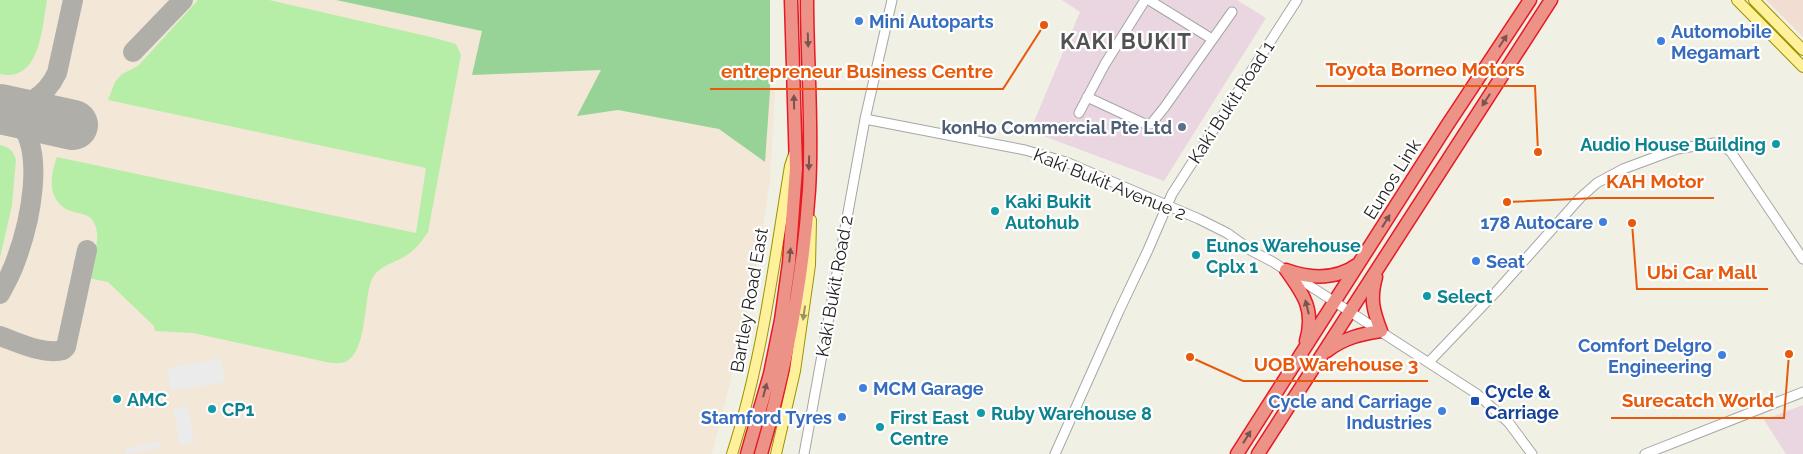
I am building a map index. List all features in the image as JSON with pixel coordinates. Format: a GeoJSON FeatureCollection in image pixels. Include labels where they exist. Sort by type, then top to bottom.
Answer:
{"type":"FeatureCollection","features":[{"type":"Feature","properties":{"kind":"highway","name":"Bartley Road East"},"geometry":{"type":"LineString","coordinates":[[786,321],[796,168],[791,0]]}},
{"type":"Feature","properties":{"kind":"highway"},"geometry":{"type":"LineString","coordinates":[[747,454],[801,263],[809,189],[810,88],[807,0]]}},
{"type":"Feature","properties":{"kind":"highway","name":"Eunos Link"},"geometry":{"type":"LineString","coordinates":[[1237,454],[1446,127],[1530,0]]}},
{"type":"Feature","properties":{"kind":"highway","name":"Eunos Link"},"geometry":{"type":"LineString","coordinates":[[1258,454],[1551,0]]}},
{"type":"Feature","properties":{"kind":"highway"},"geometry":{"type":"LineString","coordinates":[[1286,270],[1307,277],[1322,277],[1341,273],[1351,269],[1360,262]]}},
{"type":"Feature","properties":{"kind":"highway"},"geometry":{"type":"LineString","coordinates":[[1320,358],[1339,342],[1362,334],[1381,331],[1372,303],[1372,291],[1378,269]]}},
{"type":"Feature","properties":{"kind":"highway"},"geometry":{"type":"LineString","coordinates":[[1286,270],[1302,293],[1308,306],[1310,325],[1304,349]]}},
{"type":"Feature","properties":{"kind":"highway"},"geometry":{"type":"LineString","coordinates":[[761,454],[778,391],[786,321]]}},
{"type":"Feature","properties":{"kind":"main road"},"geometry":{"type":"LineString","coordinates":[[1737,0],[1803,67]]}},
{"type":"Feature","properties":{"kind":"main road"},"geometry":{"type":"LineString","coordinates":[[1754,0],[1803,50]]}},
{"type":"Feature","properties":{"kind":"main road","name":"Bartley Road East"},"geometry":{"type":"LineString","coordinates":[[732,454],[756,368],[790,166],[795,151]]}},
{"type":"Feature","properties":{"kind":"main road"},"geometry":{"type":"LineString","coordinates":[[776,454],[796,371],[806,292],[812,232],[809,189]]}},
{"type":"Feature","properties":{"kind":"street","name":"Kaki Bukit Road 2"},"geometry":{"type":"LineString","coordinates":[[804,454],[865,119],[892,0]]}},
{"type":"Feature","properties":{"kind":"street"},"geometry":{"type":"LineString","coordinates":[[1079,113],[1105,64],[1144,0]]}},
{"type":"Feature","properties":{"kind":"street"},"geometry":{"type":"LineString","coordinates":[[1150,0],[1212,39]]}},
{"type":"Feature","properties":{"kind":"street","name":"Kaki Bukit Road 1"},"geometry":{"type":"LineString","coordinates":[[1167,205],[1172,194],[1297,0]]}},
{"type":"Feature","properties":{"kind":"street"},"geometry":{"type":"LineString","coordinates":[[1087,97],[1149,125],[1164,108],[1232,12]]}},
{"type":"Feature","properties":{"kind":"street","name":"Kaki Bukit Avenue 2"},"geometry":{"type":"LineString","coordinates":[[865,119],[1025,150],[1079,167],[1226,233],[1463,385],[1492,407],[1509,423],[1532,454]]}},
{"type":"Feature","properties":{"kind":"street"},"geometry":{"type":"LineString","coordinates":[[1429,362],[1496,292],[1580,198],[1597,183],[1623,169],[1677,149],[1714,143],[1723,145],[1731,152],[1803,259]]}},
{"type":"Feature","properties":{"kind":"street"},"geometry":{"type":"LineString","coordinates":[[1055,454],[1167,205]]}},
{"type":"Feature","properties":{"kind":"street"},"geometry":{"type":"LineString","coordinates":[[1645,454],[1803,392]]}},
{"type":"Feature","properties":{"kind":"shaded area"},"geometry":{"type":"Polygon","coordinates":[[[0,0],[503,0],[507,27],[770,84],[775,93],[770,181],[757,263],[740,344],[712,454],[0,454],[0,0]]]}},
{"type":"Feature","properties":{"kind":"shaded area"},"geometry":{"type":"Polygon","coordinates":[[[1062,0],[1237,0],[1266,18],[1164,181],[1030,131],[1080,12],[1062,0]]]}},
{"type":"Feature","properties":{"kind":"shaded area"},"geometry":{"type":"Polygon","coordinates":[[[1766,0],[1803,0],[1803,37],[1766,0]]]}},
{"type":"Feature","properties":{"kind":"shaded area"},"geometry":{"type":"Polygon","coordinates":[[[221,358],[225,382],[171,391],[167,368],[221,358]]]}},
{"type":"Feature","properties":{"kind":"shaded area"},"geometry":{"type":"Polygon","coordinates":[[[1803,405],[1803,454],[1786,454],[1764,420],[1803,405]]]}},
{"type":"Feature","properties":{"kind":"shaded area"},"geometry":{"type":"Polygon","coordinates":[[[188,406],[194,442],[180,445],[173,409],[188,406]]]}},
{"type":"Feature","properties":{"kind":"shaded area"},"geometry":{"type":"Polygon","coordinates":[[[161,441],[162,447],[126,454],[125,449],[161,441]]]}},
{"type":"Feature","properties":{"kind":"green space"},"geometry":{"type":"Polygon","coordinates":[[[0,0],[47,0],[37,51],[24,70],[13,75],[0,74],[0,0]]]}},
{"type":"Feature","properties":{"kind":"green space"},"geometry":{"type":"Polygon","coordinates":[[[198,0],[269,0],[456,44],[461,55],[428,232],[419,245],[410,253],[383,268],[372,279],[358,348],[345,362],[326,362],[193,333],[155,331],[154,326],[108,282],[88,278],[97,243],[95,225],[88,216],[63,207],[54,196],[52,176],[57,157],[416,233],[426,168],[108,100],[115,82],[122,74],[138,66],[198,0]]]}},
{"type":"Feature","properties":{"kind":"green space"},"geometry":{"type":"Polygon","coordinates":[[[336,0],[770,0],[770,91],[765,162],[719,129],[618,110],[577,116],[601,70],[472,75],[482,31],[336,0]]]}},
{"type":"Feature","properties":{"kind":"green space"},"geometry":{"type":"Polygon","coordinates":[[[0,145],[10,150],[16,160],[12,205],[0,258],[0,145]]]}},
{"type":"Feature","properties":{"kind":"taxiway"},"geometry":{"type":"LineString","coordinates":[[0,108],[27,103],[41,94],[52,81],[57,73],[73,0]]}},
{"type":"Feature","properties":{"kind":"taxiway"},"geometry":{"type":"LineString","coordinates":[[133,52],[183,0]]}},
{"type":"Feature","properties":{"kind":"taxiway"},"geometry":{"type":"LineString","coordinates":[[0,111],[17,120],[26,133],[31,150],[33,168],[33,188],[26,228],[9,277],[0,294]]}},
{"type":"Feature","properties":{"kind":"taxiway"},"geometry":{"type":"LineString","coordinates":[[0,336],[40,350],[63,350],[66,347],[87,250]]}},
{"type":"Feature","properties":{"kind":"runway"},"geometry":{"type":"LineString","coordinates":[[0,109],[73,125]]}},
{"type":"Feature","properties":{"kind":"place","name":"Mini Autoparts"},"geometry":{"type":"Point","coordinates":[859,21]}},
{"type":"Feature","properties":{"kind":"place","name":"entrepreneur Business Centre"},"geometry":{"type":"Point","coordinates":[1044,25]}},
{"type":"Feature","properties":{"kind":"place","name":"Automobile Megamart"},"geometry":{"type":"Point","coordinates":[1661,41]}},
{"type":"Feature","properties":{"kind":"place","name":"konHo Commercial Pte Ltd"},"geometry":{"type":"Point","coordinates":[1182,127]}},
{"type":"Feature","properties":{"kind":"place","name":"Audio House Building"},"geometry":{"type":"Point","coordinates":[1776,144]}},
{"type":"Feature","properties":{"kind":"place","name":"Toyota Borneo Motors"},"geometry":{"type":"Point","coordinates":[1538,152]}},
{"type":"Feature","properties":{"kind":"place","name":"KAH Motor"},"geometry":{"type":"Point","coordinates":[1507,202]}},
{"type":"Feature","properties":{"kind":"place","name":"Kaki Bukit Autohub"},"geometry":{"type":"Point","coordinates":[995,211]}},
{"type":"Feature","properties":{"kind":"place","name":"178 Autocare"},"geometry":{"type":"Point","coordinates":[1603,222]}},
{"type":"Feature","properties":{"kind":"place","name":"Ubi Car Mall"},"geometry":{"type":"Point","coordinates":[1632,223]}},
{"type":"Feature","properties":{"kind":"place","name":"Eunos Warehouse Cplx 1"},"geometry":{"type":"Point","coordinates":[1196,255]}},
{"type":"Feature","properties":{"kind":"place","name":"Seat"},"geometry":{"type":"Point","coordinates":[1476,261]}},
{"type":"Feature","properties":{"kind":"place","name":"Select"},"geometry":{"type":"Point","coordinates":[1427,296]}},
{"type":"Feature","properties":{"kind":"place","name":"Surecatch World"},"geometry":{"type":"Point","coordinates":[1789,354]}},
{"type":"Feature","properties":{"kind":"place","name":"Comfort Delgro Engineering"},"geometry":{"type":"Point","coordinates":[1722,355]}},
{"type":"Feature","properties":{"kind":"place","name":"UOB Warehouse 3"},"geometry":{"type":"Point","coordinates":[1190,357]}},
{"type":"Feature","properties":{"kind":"place","name":"MCM Garage"},"geometry":{"type":"Point","coordinates":[863,388]}},
{"type":"Feature","properties":{"kind":"place","name":"AMC"},"geometry":{"type":"Point","coordinates":[117,399]}},
{"type":"Feature","properties":{"kind":"place","name":"Cycle & Carriage"},"geometry":{"type":"Point","coordinates":[1475,401]}},
{"type":"Feature","properties":{"kind":"place","name":"CP1"},"geometry":{"type":"Point","coordinates":[212,409]}},
{"type":"Feature","properties":{"kind":"place","name":"Cycle and Carriage Industries"},"geometry":{"type":"Point","coordinates":[1442,411]}},
{"type":"Feature","properties":{"kind":"place","name":"Ruby Warehouse 8"},"geometry":{"type":"Point","coordinates":[981,413]}},
{"type":"Feature","properties":{"kind":"place","name":"Stamford Tyres"},"geometry":{"type":"Point","coordinates":[842,417]}},
{"type":"Feature","properties":{"kind":"place","name":"First East Centre"},"geometry":{"type":"Point","coordinates":[880,427]}},
{"type":"Feature","properties":{"kind":"district","name":"KAKI BUKIT"},"geometry":{"type":"Point","coordinates":[1126,41]}}]}
